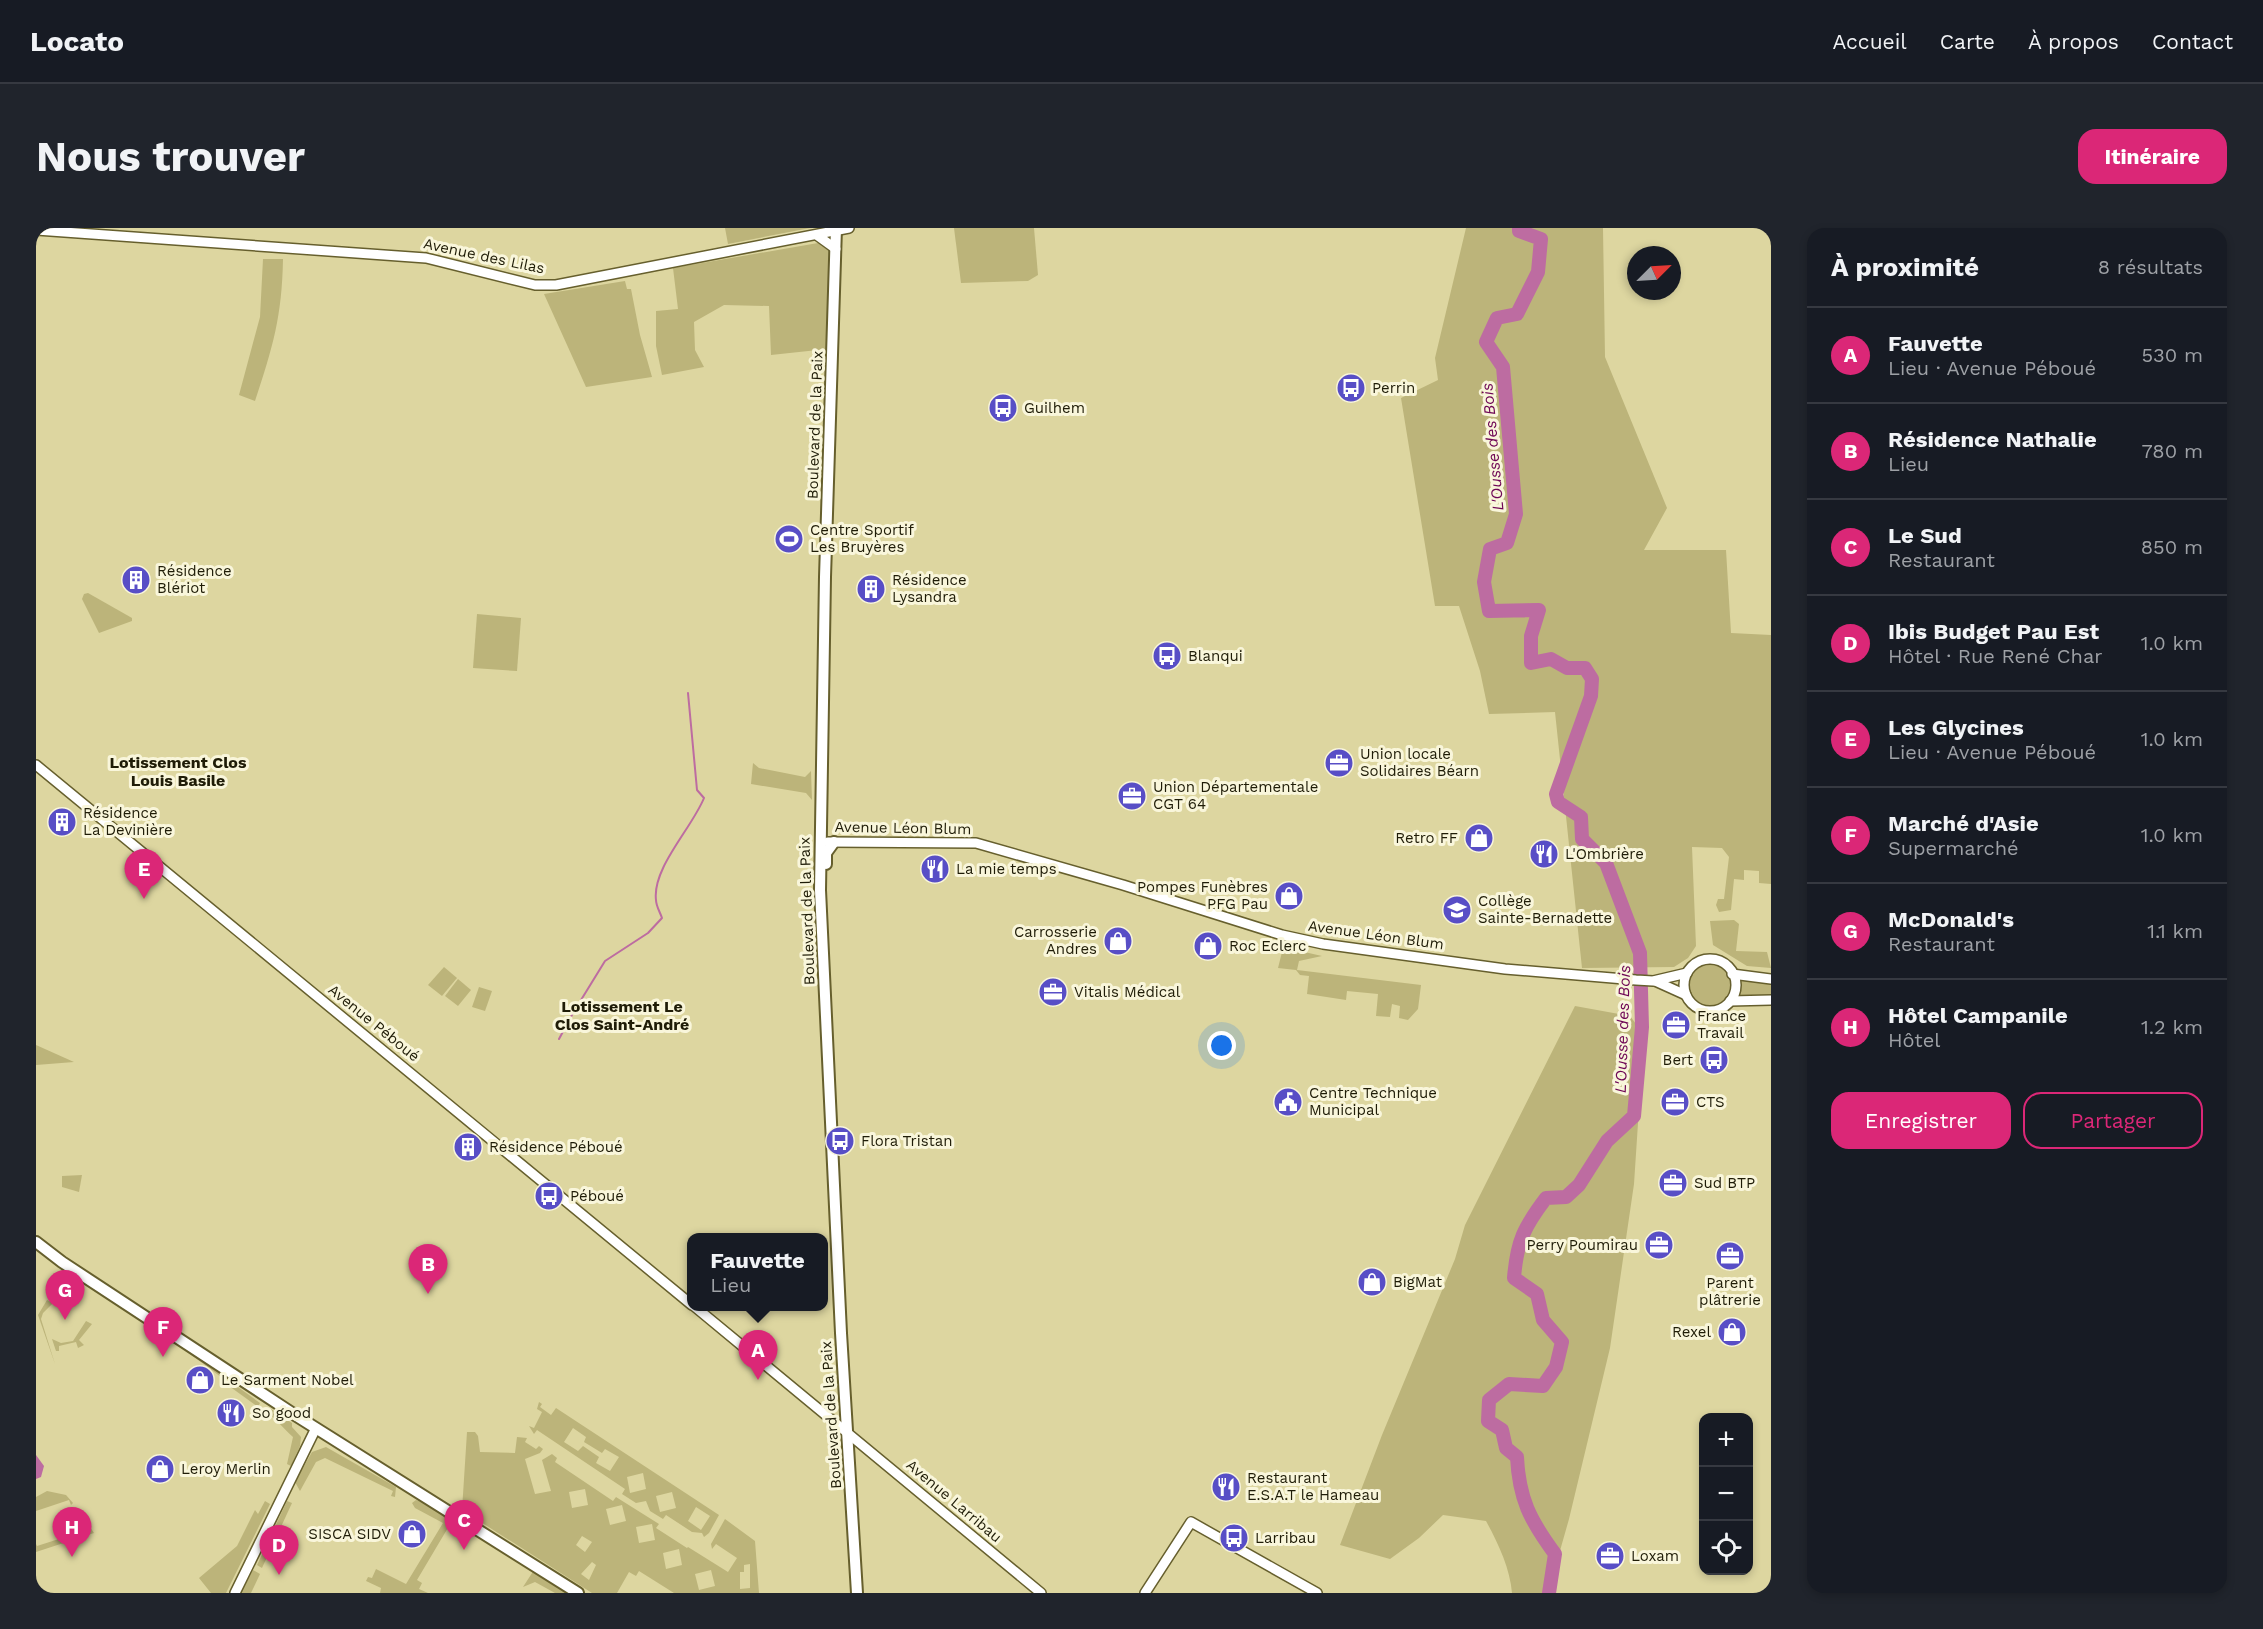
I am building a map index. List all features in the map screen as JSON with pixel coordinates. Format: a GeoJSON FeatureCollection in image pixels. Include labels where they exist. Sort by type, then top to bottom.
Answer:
{"type":"FeatureCollection","features":[{"type":"Feature","properties":{"kind":"main road","name":"Boulevard de la Paix"},"geometry":{"type":"LineString","coordinates":[[836,230],[819,842],[847,1433],[857,1593]]}},
{"type":"Feature","properties":{"kind":"main road"},"geometry":{"type":"LineString","coordinates":[[820,890],[825,883],[826,853],[834,842]]}},
{"type":"Feature","properties":{"kind":"main road"},"geometry":{"type":"LineString","coordinates":[[38,1245],[316,1428],[578,1593]]}},
{"type":"Feature","properties":{"kind":"street","name":"Avenue des Lilas"},"geometry":{"type":"LineString","coordinates":[[36,230],[426,258],[535,285],[556,285],[818,236],[849,228]]}},
{"type":"Feature","properties":{"kind":"street"},"geometry":{"type":"LineString","coordinates":[[818,236],[836,249]]}},
{"type":"Feature","properties":{"kind":"street","name":"Avenue Péboué"},"geometry":{"type":"LineString","coordinates":[[36,765],[687,1301]]}},
{"type":"Feature","properties":{"kind":"street","name":"Avenue Léon Blum"},"geometry":{"type":"LineString","coordinates":[[819,842],[976,843],[1124,885],[1282,935],[1323,944],[1505,969],[1636,980],[1650,981],[1687,973]]}},
{"type":"Feature","properties":{"kind":"street"},"geometry":{"type":"LineString","coordinates":[[1707,960],[1722,963],[1732,974],[1735,987],[1730,1001],[1718,1010],[1705,1011],[1693,1006],[1686,995],[1684,987],[1687,973],[1692,966],[1707,960]]}},
{"type":"Feature","properties":{"kind":"street"},"geometry":{"type":"LineString","coordinates":[[1732,974],[1771,979]]}},
{"type":"Feature","properties":{"kind":"street","name":"Avenue Léon Blum"},"geometry":{"type":"LineString","coordinates":[[1650,981],[1686,995]]}},
{"type":"Feature","properties":{"kind":"street"},"geometry":{"type":"LineString","coordinates":[[1730,1001],[1771,1000]]}},
{"type":"Feature","properties":{"kind":"street","name":"Avenue Péboué"},"geometry":{"type":"LineString","coordinates":[[699,1311],[847,1433]]}},
{"type":"Feature","properties":{"kind":"street"},"geometry":{"type":"LineString","coordinates":[[235,1593],[316,1428]]}},
{"type":"Feature","properties":{"kind":"street","name":"Avenue Larribau"},"geometry":{"type":"LineString","coordinates":[[847,1433],[1041,1593]]}},
{"type":"Feature","properties":{"kind":"street"},"geometry":{"type":"LineString","coordinates":[[1145,1593],[1191,1522],[1317,1593]]}},
{"type":"Feature","properties":{"kind":"shaded area"},"geometry":{"type":"Polygon","coordinates":[[[725,228],[810,228],[728,244],[725,228]]]}},
{"type":"Feature","properties":{"kind":"shaded area"},"geometry":{"type":"Polygon","coordinates":[[[954,228],[1034,228],[1038,275],[1028,281],[961,283],[954,228]]]}},
{"type":"Feature","properties":{"kind":"shaded area"},"geometry":{"type":"Polygon","coordinates":[[[1466,228],[1603,228],[1605,357],[1667,508],[1644,550],[1726,550],[1731,633],[1771,635],[1771,884],[1759,883],[1759,871],[1744,870],[1744,880],[1734,879],[1731,910],[1719,912],[1716,905],[1718,899],[1724,899],[1729,857],[1722,848],[1692,847],[1696,946],[1688,958],[1674,967],[1582,968],[1555,712],[1489,714],[1480,671],[1459,606],[1435,606],[1401,398],[1438,380],[1435,358],[1466,228]]]}},
{"type":"Feature","properties":{"kind":"shaded area"},"geometry":{"type":"Polygon","coordinates":[[[818,243],[831,252],[827,349],[771,355],[769,306],[724,305],[694,322],[695,350],[704,367],[662,375],[656,346],[656,311],[678,309],[673,268],[818,243]]]}},
{"type":"Feature","properties":{"kind":"shaded area"},"geometry":{"type":"Polygon","coordinates":[[[263,259],[283,259],[281,298],[267,364],[255,401],[239,395],[260,317],[263,259]]]}},
{"type":"Feature","properties":{"kind":"shaded area"},"geometry":{"type":"Polygon","coordinates":[[[625,281],[627,289],[631,289],[640,335],[652,377],[586,387],[544,294],[625,281]]]}},
{"type":"Feature","properties":{"kind":"shaded area"},"geometry":{"type":"Polygon","coordinates":[[[88,593],[132,618],[132,621],[99,633],[82,599],[84,594],[88,593]]]}},
{"type":"Feature","properties":{"kind":"shaded area"},"geometry":{"type":"Polygon","coordinates":[[[477,614],[521,618],[517,671],[473,668],[477,614]]]}},
{"type":"Feature","properties":{"kind":"shaded area"},"geometry":{"type":"Polygon","coordinates":[[[753,763],[759,768],[805,777],[811,771],[812,800],[806,793],[751,784],[753,763]]]}},
{"type":"Feature","properties":{"kind":"shaded area"},"geometry":{"type":"Polygon","coordinates":[[[1734,920],[1739,924],[1736,951],[1767,952],[1771,968],[1747,966],[1713,945],[1710,921],[1734,920]]]}},
{"type":"Feature","properties":{"kind":"shaded area"},"geometry":{"type":"Polygon","coordinates":[[[1291,949],[1322,956],[1299,961],[1297,970],[1421,985],[1418,1009],[1408,1020],[1399,1018],[1400,1006],[1392,1004],[1390,1017],[1376,1016],[1378,994],[1347,991],[1346,1000],[1307,994],[1309,976],[1300,975],[1296,970],[1278,968],[1282,952],[1291,949]]]}},
{"type":"Feature","properties":{"kind":"shaded area"},"geometry":{"type":"Polygon","coordinates":[[[1710,964],[1718,965],[1725,970],[1730,977],[1730,993],[1725,1000],[1718,1005],[1710,1006],[1702,1005],[1695,1000],[1690,993],[1689,985],[1690,977],[1695,970],[1702,965],[1710,964]]]}},
{"type":"Feature","properties":{"kind":"shaded area"},"geometry":{"type":"Polygon","coordinates":[[[444,967],[457,978],[442,996],[428,985],[444,967]]]}},
{"type":"Feature","properties":{"kind":"shaded area"},"geometry":{"type":"Polygon","coordinates":[[[458,979],[471,990],[458,1006],[445,996],[458,979]]]}},
{"type":"Feature","properties":{"kind":"shaded area"},"geometry":{"type":"Polygon","coordinates":[[[1744,980],[1771,982],[1771,997],[1739,995],[1739,982],[1744,980]]]}},
{"type":"Feature","properties":{"kind":"shaded area"},"geometry":{"type":"Polygon","coordinates":[[[479,987],[492,991],[485,1011],[472,1007],[479,987]]]}},
{"type":"Feature","properties":{"kind":"shaded area"},"geometry":{"type":"Polygon","coordinates":[[[1575,1006],[1630,1016],[1636,1024],[1643,1047],[1634,1184],[1610,1348],[1569,1519],[1548,1593],[1512,1593],[1506,1565],[1486,1521],[1443,1515],[1419,1538],[1390,1559],[1340,1545],[1382,1435],[1455,1259],[1465,1225],[1575,1006]]]}},
{"type":"Feature","properties":{"kind":"shaded area"},"geometry":{"type":"Polygon","coordinates":[[[36,1045],[74,1062],[36,1065],[36,1045]]]}},
{"type":"Feature","properties":{"kind":"shaded area"},"geometry":{"type":"Polygon","coordinates":[[[82,1175],[79,1192],[62,1187],[62,1176],[82,1175]]]}},
{"type":"Feature","properties":{"kind":"shaded area"},"geometry":{"type":"Polygon","coordinates":[[[47,1300],[53,1303],[43,1313],[41,1319],[55,1364],[38,1315],[47,1300]]]}},
{"type":"Feature","properties":{"kind":"shaded area"},"geometry":{"type":"Polygon","coordinates":[[[86,1321],[92,1324],[79,1340],[84,1345],[78,1348],[76,1342],[59,1346],[59,1351],[56,1351],[52,1339],[61,1343],[73,1341],[86,1321]]]}},
{"type":"Feature","properties":{"kind":"shaded area"},"geometry":{"type":"Polygon","coordinates":[[[180,1344],[224,1377],[225,1380],[178,1345],[180,1344]]]}},
{"type":"Feature","properties":{"kind":"shaded area"},"geometry":{"type":"Polygon","coordinates":[[[231,1382],[260,1403],[258,1407],[229,1386],[231,1382]]]}},
{"type":"Feature","properties":{"kind":"shaded area"},"geometry":{"type":"Polygon","coordinates":[[[539,1402],[542,1404],[540,1407],[551,1415],[556,1408],[719,1515],[709,1533],[704,1537],[702,1533],[692,1532],[666,1515],[663,1519],[650,1511],[646,1501],[636,1503],[622,1494],[625,1489],[537,1430],[534,1434],[529,1426],[534,1428],[542,1412],[537,1409],[539,1402]],[[573,1428],[564,1442],[578,1451],[583,1446],[599,1457],[596,1463],[610,1471],[619,1457],[605,1449],[602,1453],[584,1442],[586,1437],[573,1428]],[[643,1473],[627,1477],[630,1493],[646,1489],[643,1473]],[[672,1492],[656,1496],[660,1512],[676,1508],[672,1492]],[[696,1507],[688,1521],[701,1530],[710,1516],[696,1507]]]}},
{"type":"Feature","properties":{"kind":"shaded area"},"geometry":{"type":"Polygon","coordinates":[[[271,1409],[292,1423],[292,1427],[301,1437],[300,1446],[291,1466],[287,1464],[293,1437],[268,1413],[271,1409]]]}},
{"type":"Feature","properties":{"kind":"shaded area"},"geometry":{"type":"Polygon","coordinates":[[[467,1432],[475,1432],[478,1436],[480,1452],[515,1453],[517,1437],[527,1438],[525,1442],[536,1449],[539,1446],[543,1449],[540,1453],[525,1459],[535,1494],[551,1491],[542,1460],[552,1454],[557,1458],[555,1462],[613,1501],[616,1497],[659,1524],[656,1528],[728,1572],[737,1558],[716,1544],[712,1549],[711,1544],[725,1519],[755,1541],[759,1593],[674,1593],[639,1571],[636,1576],[629,1572],[617,1593],[592,1593],[462,1510],[467,1432]],[[585,1489],[569,1492],[572,1508],[588,1505],[585,1489]],[[622,1505],[606,1509],[610,1525],[626,1521],[622,1505]],[[652,1524],[636,1527],[639,1543],[655,1540],[652,1524]],[[582,1536],[576,1545],[585,1552],[592,1542],[582,1536]],[[679,1549],[663,1553],[666,1569],[682,1565],[679,1549]],[[592,1562],[581,1574],[589,1580],[596,1565],[592,1562]],[[750,1564],[744,1565],[744,1572],[740,1572],[740,1589],[750,1588],[750,1564]],[[711,1570],[695,1574],[699,1590],[715,1586],[711,1570]]]}},
{"type":"Feature","properties":{"kind":"shaded area"},"geometry":{"type":"Polygon","coordinates":[[[326,1447],[396,1487],[395,1497],[391,1496],[393,1491],[325,1458],[316,1462],[300,1491],[295,1482],[312,1452],[326,1447]]]}},
{"type":"Feature","properties":{"kind":"shaded area"},"geometry":{"type":"Polygon","coordinates":[[[36,1455],[44,1466],[41,1477],[36,1479],[36,1455]]]}},
{"type":"Feature","properties":{"kind":"shaded area"},"geometry":{"type":"Polygon","coordinates":[[[47,1491],[66,1495],[73,1503],[71,1505],[69,1500],[36,1511],[36,1497],[47,1491]]]}},
{"type":"Feature","properties":{"kind":"shaded area"},"geometry":{"type":"Polygon","coordinates":[[[416,1500],[455,1521],[452,1521],[417,1580],[422,1583],[419,1589],[428,1593],[380,1593],[381,1588],[366,1581],[368,1577],[372,1578],[376,1569],[406,1584],[443,1523],[415,1508],[412,1503],[416,1500]]]}},
{"type":"Feature","properties":{"kind":"shaded area"},"geometry":{"type":"Polygon","coordinates":[[[265,1501],[270,1504],[226,1593],[211,1593],[199,1578],[237,1546],[255,1510],[258,1514],[265,1501]]]}},
{"type":"Feature","properties":{"kind":"shaded area"},"geometry":{"type":"Polygon","coordinates":[[[287,1501],[292,1503],[262,1568],[257,1565],[287,1501]]]}},
{"type":"Feature","properties":{"kind":"shaded area"},"geometry":{"type":"Polygon","coordinates":[[[88,1524],[94,1533],[36,1552],[36,1544],[37,1546],[87,1530],[86,1525],[88,1524]]]}},
{"type":"Feature","properties":{"kind":"shaded area"},"geometry":{"type":"Polygon","coordinates":[[[253,1570],[260,1574],[251,1593],[241,1593],[253,1570]]]}},
{"type":"Feature","properties":{"kind":"shaded area"},"geometry":{"type":"Polygon","coordinates":[[[534,1570],[570,1593],[555,1593],[535,1582],[523,1587],[534,1570]]]}},
{"type":"Feature","properties":{"kind":"waterway","name":"L'Ousse des Bois"},"geometry":{"type":"LineString","coordinates":[[1519,228],[1519,231],[1541,239],[1538,272],[1517,314],[1497,318],[1486,342],[1503,367],[1516,514],[1507,543],[1490,549],[1484,582],[1489,611],[1539,610],[1531,636],[1531,663],[1551,659],[1567,668],[1585,668],[1592,679],[1591,696],[1556,794],[1558,802],[1581,817],[1582,839],[1606,863],[1640,953],[1642,1027],[1634,1116],[1607,1141],[1579,1185],[1566,1197],[1546,1198],[1527,1226],[1517,1254],[1514,1278],[1537,1294],[1543,1320],[1562,1342],[1556,1367],[1543,1386],[1509,1384],[1489,1400],[1488,1421],[1502,1430],[1506,1448],[1517,1457],[1520,1485],[1527,1508],[1555,1554],[1549,1593]]}},
{"type":"Feature","properties":{"kind":"waterway"},"geometry":{"type":"LineString","coordinates":[[581,1000],[605,961],[648,933],[662,918],[656,900],[656,888],[660,875],[704,798],[697,790],[688,693]]}},
{"type":"Feature","properties":{"kind":"waterway"},"geometry":{"type":"LineString","coordinates":[[559,1039],[573,1013]]}},
{"type":"Feature","properties":{"kind":"place","name":"Perrin"},"geometry":{"type":"Point","coordinates":[1351,388]}},
{"type":"Feature","properties":{"kind":"place","name":"Guilhem"},"geometry":{"type":"Point","coordinates":[1003,408]}},
{"type":"Feature","properties":{"kind":"place","name":"Centre Sportif Les Bruyères"},"geometry":{"type":"Point","coordinates":[789,539]}},
{"type":"Feature","properties":{"kind":"place","name":"Résidence Blériot"},"geometry":{"type":"Point","coordinates":[136,580]}},
{"type":"Feature","properties":{"kind":"place","name":"Résidence Lysandra"},"geometry":{"type":"Point","coordinates":[871,589]}},
{"type":"Feature","properties":{"kind":"place","name":"Blanqui"},"geometry":{"type":"Point","coordinates":[1167,656]}},
{"type":"Feature","properties":{"kind":"place","name":"Union locale Solidaires Béarn"},"geometry":{"type":"Point","coordinates":[1339,763]}},
{"type":"Feature","properties":{"kind":"place","name":"Union Départementale CGT 64"},"geometry":{"type":"Point","coordinates":[1132,796]}},
{"type":"Feature","properties":{"kind":"place","name":"Résidence La Devinière"},"geometry":{"type":"Point","coordinates":[62,822]}},
{"type":"Feature","properties":{"kind":"place","name":"Retro FF"},"geometry":{"type":"Point","coordinates":[1479,838]}},
{"type":"Feature","properties":{"kind":"place","name":"L'Ombrière"},"geometry":{"type":"Point","coordinates":[1544,854]}},
{"type":"Feature","properties":{"kind":"place","name":"La mie temps"},"geometry":{"type":"Point","coordinates":[935,869]}},
{"type":"Feature","properties":{"kind":"place","name":"Pompes Funèbres PFG Pau"},"geometry":{"type":"Point","coordinates":[1289,896]}},
{"type":"Feature","properties":{"kind":"place","name":"Les Glycines"},"geometry":{"type":"Point","coordinates":[144,899]}},
{"type":"Feature","properties":{"kind":"place","name":"Collège Sainte-Bernadette"},"geometry":{"type":"Point","coordinates":[1457,910]}},
{"type":"Feature","properties":{"kind":"place","name":"Carrosserie Andres"},"geometry":{"type":"Point","coordinates":[1118,941]}},
{"type":"Feature","properties":{"kind":"place","name":"Roc Eclerc"},"geometry":{"type":"Point","coordinates":[1208,946]}},
{"type":"Feature","properties":{"kind":"place","name":"Vitalis Médical"},"geometry":{"type":"Point","coordinates":[1053,992]}},
{"type":"Feature","properties":{"kind":"place","name":"France Travail"},"geometry":{"type":"Point","coordinates":[1676,1025]}},
{"type":"Feature","properties":{"kind":"place","name":"Bert"},"geometry":{"type":"Point","coordinates":[1714,1060]}},
{"type":"Feature","properties":{"kind":"place","name":"Centre Technique Municipal"},"geometry":{"type":"Point","coordinates":[1288,1102]}},
{"type":"Feature","properties":{"kind":"place","name":"CTS"},"geometry":{"type":"Point","coordinates":[1675,1102]}},
{"type":"Feature","properties":{"kind":"place","name":"Flora Tristan"},"geometry":{"type":"Point","coordinates":[840,1141]}},
{"type":"Feature","properties":{"kind":"place","name":"Résidence Péboué"},"geometry":{"type":"Point","coordinates":[468,1147]}},
{"type":"Feature","properties":{"kind":"place","name":"Sud BTP"},"geometry":{"type":"Point","coordinates":[1673,1183]}},
{"type":"Feature","properties":{"kind":"place","name":"Péboué"},"geometry":{"type":"Point","coordinates":[549,1196]}},
{"type":"Feature","properties":{"kind":"place","name":"Perry Poumirau"},"geometry":{"type":"Point","coordinates":[1659,1245]}},
{"type":"Feature","properties":{"kind":"place","name":"Parent plâtrerie"},"geometry":{"type":"Point","coordinates":[1730,1256]}},
{"type":"Feature","properties":{"kind":"place","name":"BigMat"},"geometry":{"type":"Point","coordinates":[1372,1282]}},
{"type":"Feature","properties":{"kind":"place","name":"Résidence Nathalie"},"geometry":{"type":"Point","coordinates":[428,1294]}},
{"type":"Feature","properties":{"kind":"place","name":"McDonald's"},"geometry":{"type":"Point","coordinates":[65,1320]}},
{"type":"Feature","properties":{"kind":"place","name":"Rexel"},"geometry":{"type":"Point","coordinates":[1732,1332]}},
{"type":"Feature","properties":{"kind":"place","name":"Marché d'Asie"},"geometry":{"type":"Point","coordinates":[163,1357]}},
{"type":"Feature","properties":{"kind":"place","name":"Le Sarment Nobel"},"geometry":{"type":"Point","coordinates":[200,1380]}},
{"type":"Feature","properties":{"kind":"place","name":"Fauvette"},"geometry":{"type":"Point","coordinates":[758,1380]}},
{"type":"Feature","properties":{"kind":"place","name":"So good"},"geometry":{"type":"Point","coordinates":[231,1413]}},
{"type":"Feature","properties":{"kind":"place","name":"Leroy Merlin"},"geometry":{"type":"Point","coordinates":[160,1469]}},
{"type":"Feature","properties":{"kind":"place","name":"Restaurant E.S.A.T le Hameau"},"geometry":{"type":"Point","coordinates":[1226,1487]}},
{"type":"Feature","properties":{"kind":"place","name":"SISCA SIDV"},"geometry":{"type":"Point","coordinates":[412,1534]}},
{"type":"Feature","properties":{"kind":"place","name":"Larribau"},"geometry":{"type":"Point","coordinates":[1234,1538]}},
{"type":"Feature","properties":{"kind":"place","name":"Le Sud"},"geometry":{"type":"Point","coordinates":[464,1550]}},
{"type":"Feature","properties":{"kind":"place","name":"Loxam"},"geometry":{"type":"Point","coordinates":[1610,1556]}},
{"type":"Feature","properties":{"kind":"place","name":"Hôtel Campanile"},"geometry":{"type":"Point","coordinates":[72,1557]}},
{"type":"Feature","properties":{"kind":"place","name":"Ibis Budget Pau Est"},"geometry":{"type":"Point","coordinates":[279,1575]}},
{"type":"Feature","properties":{"kind":"district","name":"Lotissement Clos Louis Basile"},"geometry":{"type":"Point","coordinates":[178,771]}},
{"type":"Feature","properties":{"kind":"district","name":"Lotissement Le Clos Saint-André"},"geometry":{"type":"Point","coordinates":[622,1015]}}]}
